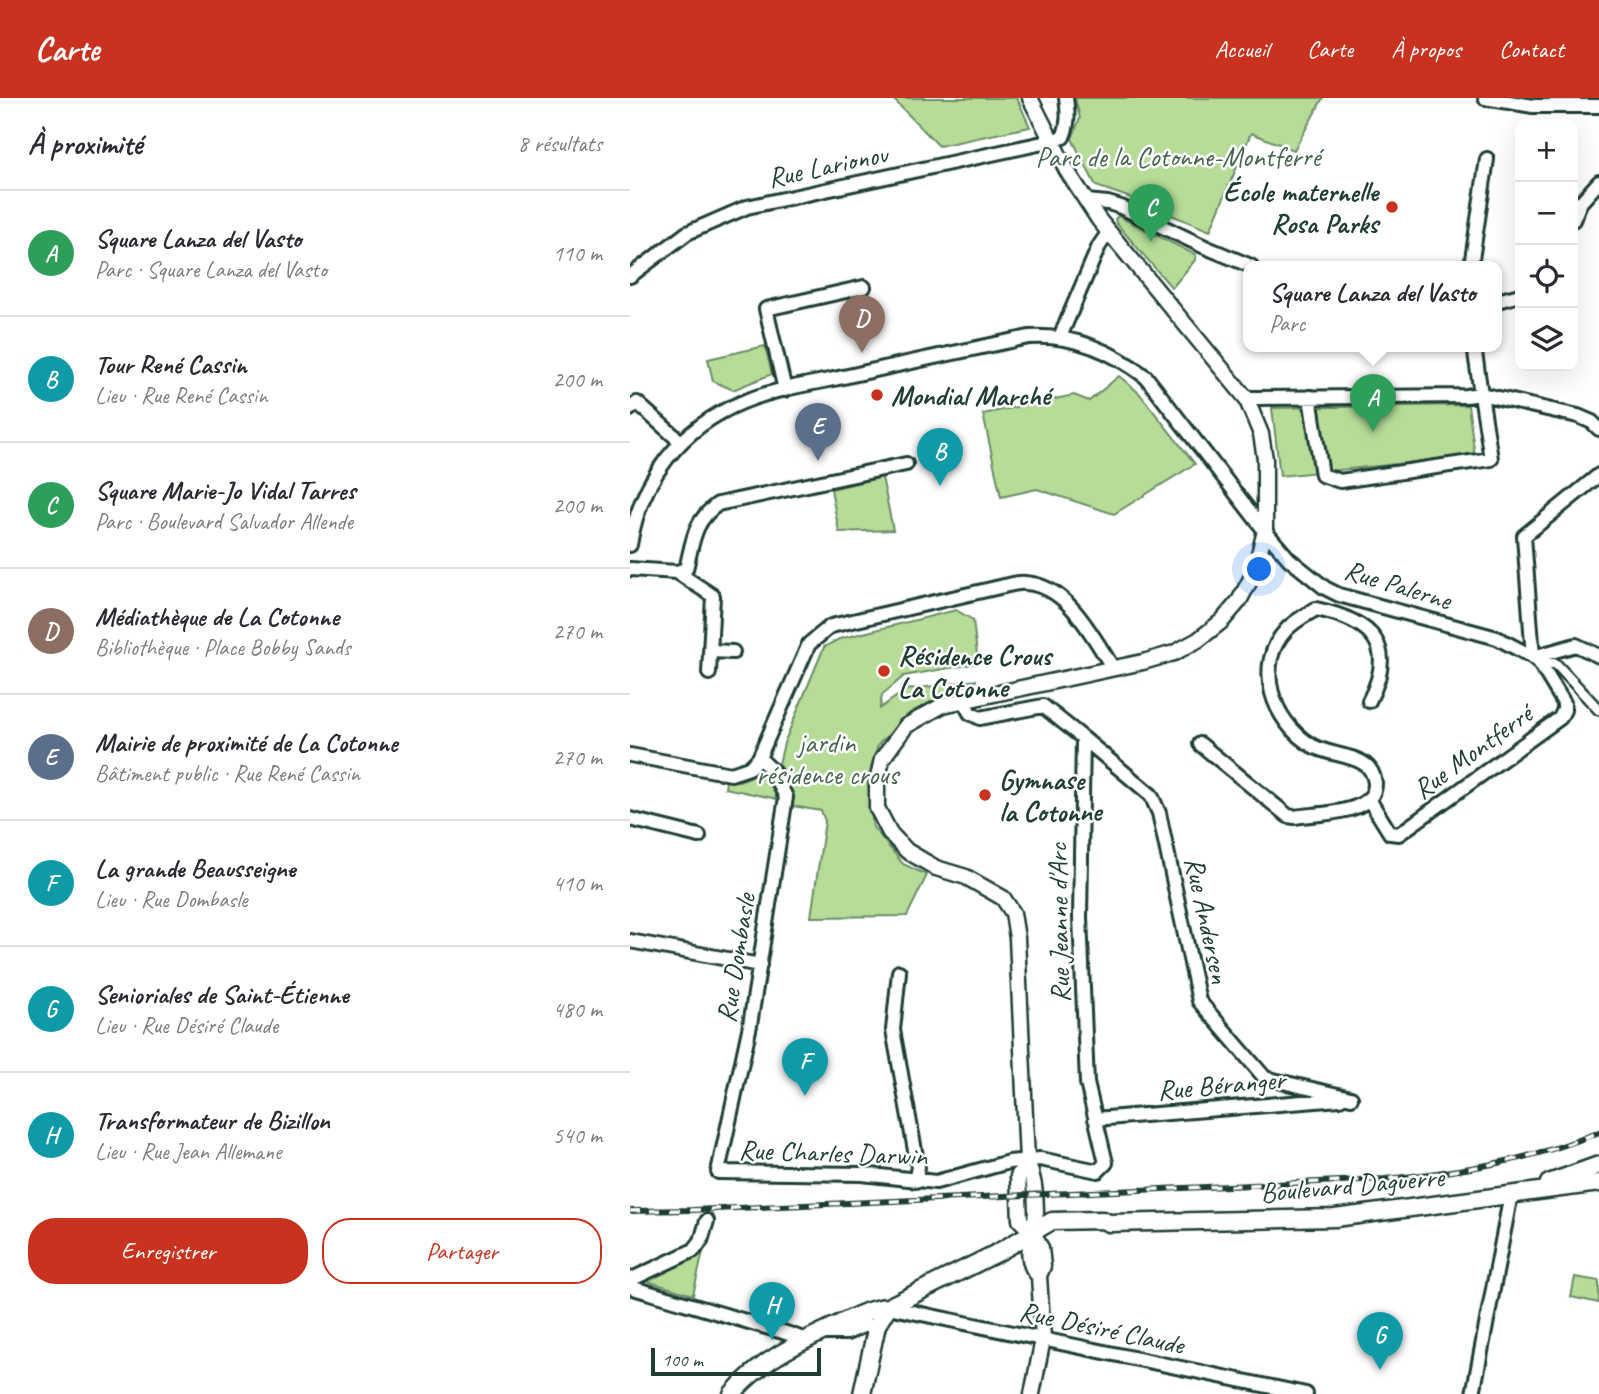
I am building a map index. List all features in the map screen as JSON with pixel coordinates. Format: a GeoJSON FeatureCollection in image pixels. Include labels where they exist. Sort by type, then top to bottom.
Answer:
{"type":"FeatureCollection","features":[{"type":"Feature","properties":{"kind":"main road"},"geometry":{"type":"LineString","coordinates":[[1515,1194],[1599,1165]]}},
{"type":"Feature","properties":{"kind":"main road"},"geometry":{"type":"LineString","coordinates":[[1570,1175],[1597,1183]]}},
{"type":"Feature","properties":{"kind":"main road","name":"Boulevard Daguerre"},"geometry":{"type":"LineString","coordinates":[[732,1394],[764,1363],[802,1341],[869,1310],[888,1307],[997,1253],[1052,1221],[1102,1220],[1110,1223],[1335,1218],[1597,1183]]}},
{"type":"Feature","properties":{"kind":"main road"},"geometry":{"type":"LineString","coordinates":[[863,1394],[877,1325],[888,1307]]}},
{"type":"Feature","properties":{"kind":"street"},"geometry":{"type":"LineString","coordinates":[[1030,98],[1086,201],[1108,233],[1246,398],[1261,434],[1265,459],[1265,531],[1254,573],[1238,601],[1222,621],[1198,640],[1174,653],[943,705],[906,726],[882,759],[877,782],[877,808],[890,833],[907,851],[936,868],[966,877],[1003,898],[1013,913],[1017,938],[1027,1161],[1018,1176],[1020,1220],[1032,1231],[1041,1248],[1043,1266],[1039,1276],[1043,1339],[1032,1394]]}},
{"type":"Feature","properties":{"kind":"street"},"geometry":{"type":"LineString","coordinates":[[1052,141],[1063,137],[1067,128],[1066,98]]}},
{"type":"Feature","properties":{"kind":"street"},"geometry":{"type":"LineString","coordinates":[[1485,98],[1533,106],[1599,106]]}},
{"type":"Feature","properties":{"kind":"street","name":"Rue Larionov"},"geometry":{"type":"LineString","coordinates":[[630,276],[687,233],[747,207],[1052,141]]}},
{"type":"Feature","properties":{"kind":"street"},"geometry":{"type":"LineString","coordinates":[[1472,261],[1488,159]]}},
{"type":"Feature","properties":{"kind":"street"},"geometry":{"type":"LineString","coordinates":[[1578,208],[1599,182]]}},
{"type":"Feature","properties":{"kind":"street"},"geometry":{"type":"LineString","coordinates":[[1086,201],[1121,207],[1243,263]]}},
{"type":"Feature","properties":{"kind":"street"},"geometry":{"type":"LineString","coordinates":[[1060,337],[1099,246],[1108,233]]}},
{"type":"Feature","properties":{"kind":"street"},"geometry":{"type":"LineString","coordinates":[[785,390],[766,309],[864,286]]}},
{"type":"Feature","properties":{"kind":"street","name":"Rue Palerne"},"geometry":{"type":"LineString","coordinates":[[631,536],[638,509],[659,467],[681,442],[721,412],[745,401],[785,390],[1029,337],[1060,337],[1104,350],[1123,359],[1146,377],[1265,531],[1289,559],[1325,588],[1349,598],[1497,638],[1536,659]]}},
{"type":"Feature","properties":{"kind":"street"},"geometry":{"type":"LineString","coordinates":[[1310,397],[1322,475],[1340,481],[1491,459],[1475,352]]}},
{"type":"Feature","properties":{"kind":"street"},"geometry":{"type":"LineString","coordinates":[[1246,398],[1481,394],[1578,416],[1592,422],[1599,429]]}},
{"type":"Feature","properties":{"kind":"street"},"geometry":{"type":"LineString","coordinates":[[630,409],[637,403],[681,442]]}},
{"type":"Feature","properties":{"kind":"street"},"geometry":{"type":"LineString","coordinates":[[630,569],[677,572],[686,569],[699,522],[705,513],[718,505],[906,464]]}},
{"type":"Feature","properties":{"kind":"street"},"geometry":{"type":"LineString","coordinates":[[1599,475],[1524,536],[1536,659],[1576,645],[1599,656]]}},
{"type":"Feature","properties":{"kind":"street"},"geometry":{"type":"LineString","coordinates":[[677,572],[713,596],[709,673]]}},
{"type":"Feature","properties":{"kind":"street"},"geometry":{"type":"LineString","coordinates":[[630,757],[732,774],[749,768],[760,758],[809,644],[831,626],[1025,582],[1046,587],[1063,598],[1113,668]]}},
{"type":"Feature","properties":{"kind":"street"},"geometry":{"type":"LineString","coordinates":[[1200,744],[1288,816],[1359,807],[1370,801],[1375,781],[1371,770],[1364,763],[1326,752],[1301,738],[1272,697],[1268,675],[1277,643],[1286,630],[1316,609],[1325,588]]}},
{"type":"Feature","properties":{"kind":"street"},"geometry":{"type":"LineString","coordinates":[[1316,609],[1350,619],[1363,626],[1374,637],[1380,650],[1382,667],[1379,682],[1368,701]]}},
{"type":"Feature","properties":{"kind":"street"},"geometry":{"type":"LineString","coordinates":[[711,651],[733,652]]}},
{"type":"Feature","properties":{"kind":"street","name":"Rue Montferré"},"geometry":{"type":"LineString","coordinates":[[1536,659],[1556,664],[1599,710]]}},
{"type":"Feature","properties":{"kind":"street","name":"Rue Montferré"},"geometry":{"type":"LineString","coordinates":[[1370,801],[1390,832],[1399,834],[1560,718],[1564,710],[1563,703],[1536,659]]}},
{"type":"Feature","properties":{"kind":"street"},"geometry":{"type":"LineString","coordinates":[[963,700],[970,713],[980,718],[1044,706],[1083,738]]}},
{"type":"Feature","properties":{"kind":"street","name":"Rue Andersen"},"geometry":{"type":"LineString","coordinates":[[1083,738],[1151,795],[1159,813],[1199,1000],[1265,1078],[1351,1098]]}},
{"type":"Feature","properties":{"kind":"street","name":"Rue Jeanne d'Arc"},"geometry":{"type":"LineString","coordinates":[[1027,1161],[1040,1159],[1098,1171],[1106,1163],[1087,1083],[1080,917],[1083,738]]}},
{"type":"Feature","properties":{"kind":"street","name":"Rue Dombasle"},"geometry":{"type":"LineString","coordinates":[[718,1171],[750,1025],[786,797],[772,770],[760,758]]}},
{"type":"Feature","properties":{"kind":"street"},"geometry":{"type":"LineString","coordinates":[[630,819],[699,836]]}},
{"type":"Feature","properties":{"kind":"street"},"geometry":{"type":"LineString","coordinates":[[630,942],[760,965]]}},
{"type":"Feature","properties":{"kind":"street"},"geometry":{"type":"LineString","coordinates":[[899,972],[893,1030],[918,1167],[915,1181]]}},
{"type":"Feature","properties":{"kind":"street","name":"Rue Béranger"},"geometry":{"type":"LineString","coordinates":[[1095,1119],[1351,1098]]}},
{"type":"Feature","properties":{"kind":"street","name":"Rue Charles Darwin"},"geometry":{"type":"LineString","coordinates":[[718,1171],[862,1174],[936,1182],[1009,1162],[1027,1161]]}},
{"type":"Feature","properties":{"kind":"street"},"geometry":{"type":"LineString","coordinates":[[1473,1394],[1515,1194]]}},
{"type":"Feature","properties":{"kind":"street"},"geometry":{"type":"LineString","coordinates":[[630,1280],[694,1250],[701,1241],[707,1222]]}},
{"type":"Feature","properties":{"kind":"street"},"geometry":{"type":"LineString","coordinates":[[630,1287],[783,1332],[802,1341]]}},
{"type":"Feature","properties":{"kind":"street","name":"Rue Désiré Claude"},"geometry":{"type":"LineString","coordinates":[[888,1307],[1306,1394]]}},
{"type":"Feature","properties":{"kind":"street","name":"Boulevard Daguerre"},"geometry":{"type":"LineString","coordinates":[[818,1333],[847,1333],[863,1326],[877,1325]]}},
{"type":"Feature","properties":{"kind":"green space"},"geometry":{"type":"Polygon","coordinates":[[[892,98],[1017,98],[1030,127],[939,146],[892,98]]]}},
{"type":"Feature","properties":{"kind":"green space","name":"Parc de la Cotonne-Montferré"},"geometry":{"type":"Polygon","coordinates":[[[1075,98],[1323,98],[1294,150],[1251,133],[1210,231],[1096,186],[1072,139],[1080,118],[1075,98]]]}},
{"type":"Feature","properties":{"kind":"green space"},"geometry":{"type":"Polygon","coordinates":[[[1118,216],[1196,255],[1195,260],[1172,288],[1116,223],[1118,216]]]}},
{"type":"Feature","properties":{"kind":"green space"},"geometry":{"type":"Polygon","coordinates":[[[765,346],[772,374],[733,390],[713,381],[708,359],[765,346]]]}},
{"type":"Feature","properties":{"kind":"green space"},"geometry":{"type":"Polygon","coordinates":[[[1119,376],[1139,393],[1195,464],[1114,514],[1037,489],[1001,497],[983,414],[1074,395],[1089,401],[1119,376]]]}},
{"type":"Feature","properties":{"kind":"green space"},"geometry":{"type":"Polygon","coordinates":[[[1468,405],[1475,456],[1280,476],[1272,408],[1468,405]]]}},
{"type":"Feature","properties":{"kind":"green space"},"geometry":{"type":"Polygon","coordinates":[[[882,477],[893,530],[839,532],[831,489],[882,477]]]}},
{"type":"Feature","properties":{"kind":"green space","name":"jardin résidence crous"},"geometry":{"type":"Polygon","coordinates":[[[956,610],[973,620],[978,663],[904,676],[882,695],[880,708],[906,690],[977,680],[911,712],[878,745],[868,782],[873,827],[903,864],[927,875],[907,916],[811,917],[825,821],[821,811],[792,806],[790,788],[779,764],[784,743],[824,647],[839,639],[956,610]]]}},
{"type":"Feature","properties":{"kind":"green space"},"geometry":{"type":"Polygon","coordinates":[[[762,773],[770,776],[777,799],[725,788],[726,781],[739,781],[762,773]]]}},
{"type":"Feature","properties":{"kind":"green space"},"geometry":{"type":"Polygon","coordinates":[[[703,1252],[693,1295],[640,1279],[703,1252]]]}},
{"type":"Feature","properties":{"kind":"green space"},"geometry":{"type":"Polygon","coordinates":[[[1575,1277],[1599,1281],[1599,1303],[1571,1297],[1575,1277]]]}},
{"type":"Feature","properties":{"kind":"railway"},"geometry":{"type":"LineString","coordinates":[[630,1211],[1385,1179],[1494,1164],[1547,1151],[1599,1132]]}},
{"type":"Feature","properties":{"kind":"place","name":"École maternelle Rosa Parks"},"geometry":{"type":"Point","coordinates":[1392,207]}},
{"type":"Feature","properties":{"kind":"place","name":"Square Marie-Jo Vidal Tarres"},"geometry":{"type":"Point","coordinates":[1151,242]}},
{"type":"Feature","properties":{"kind":"place","name":"Médiathèque de La Cotonne"},"geometry":{"type":"Point","coordinates":[862,353]}},
{"type":"Feature","properties":{"kind":"place","name":"Mondial Marché"},"geometry":{"type":"Point","coordinates":[877,395]}},
{"type":"Feature","properties":{"kind":"place","name":"Square Lanza del Vasto"},"geometry":{"type":"Point","coordinates":[1373,432]}},
{"type":"Feature","properties":{"kind":"place","name":"Mairie de proximité de La Cotonne"},"geometry":{"type":"Point","coordinates":[818,461]}},
{"type":"Feature","properties":{"kind":"place","name":"Tour René Cassin"},"geometry":{"type":"Point","coordinates":[940,486]}},
{"type":"Feature","properties":{"kind":"place","name":"Résidence Crous La Cotonne"},"geometry":{"type":"Point","coordinates":[884,671]}},
{"type":"Feature","properties":{"kind":"place","name":"Gymnase la Cotonne"},"geometry":{"type":"Point","coordinates":[985,795]}},
{"type":"Feature","properties":{"kind":"place","name":"La grande Beausseigne"},"geometry":{"type":"Point","coordinates":[805,1096]}},
{"type":"Feature","properties":{"kind":"place","name":"Transformateur de Bizillon"},"geometry":{"type":"Point","coordinates":[772,1340]}},
{"type":"Feature","properties":{"kind":"place","name":"Senioriales de Saint-Étienne"},"geometry":{"type":"Point","coordinates":[1380,1370]}}]}
